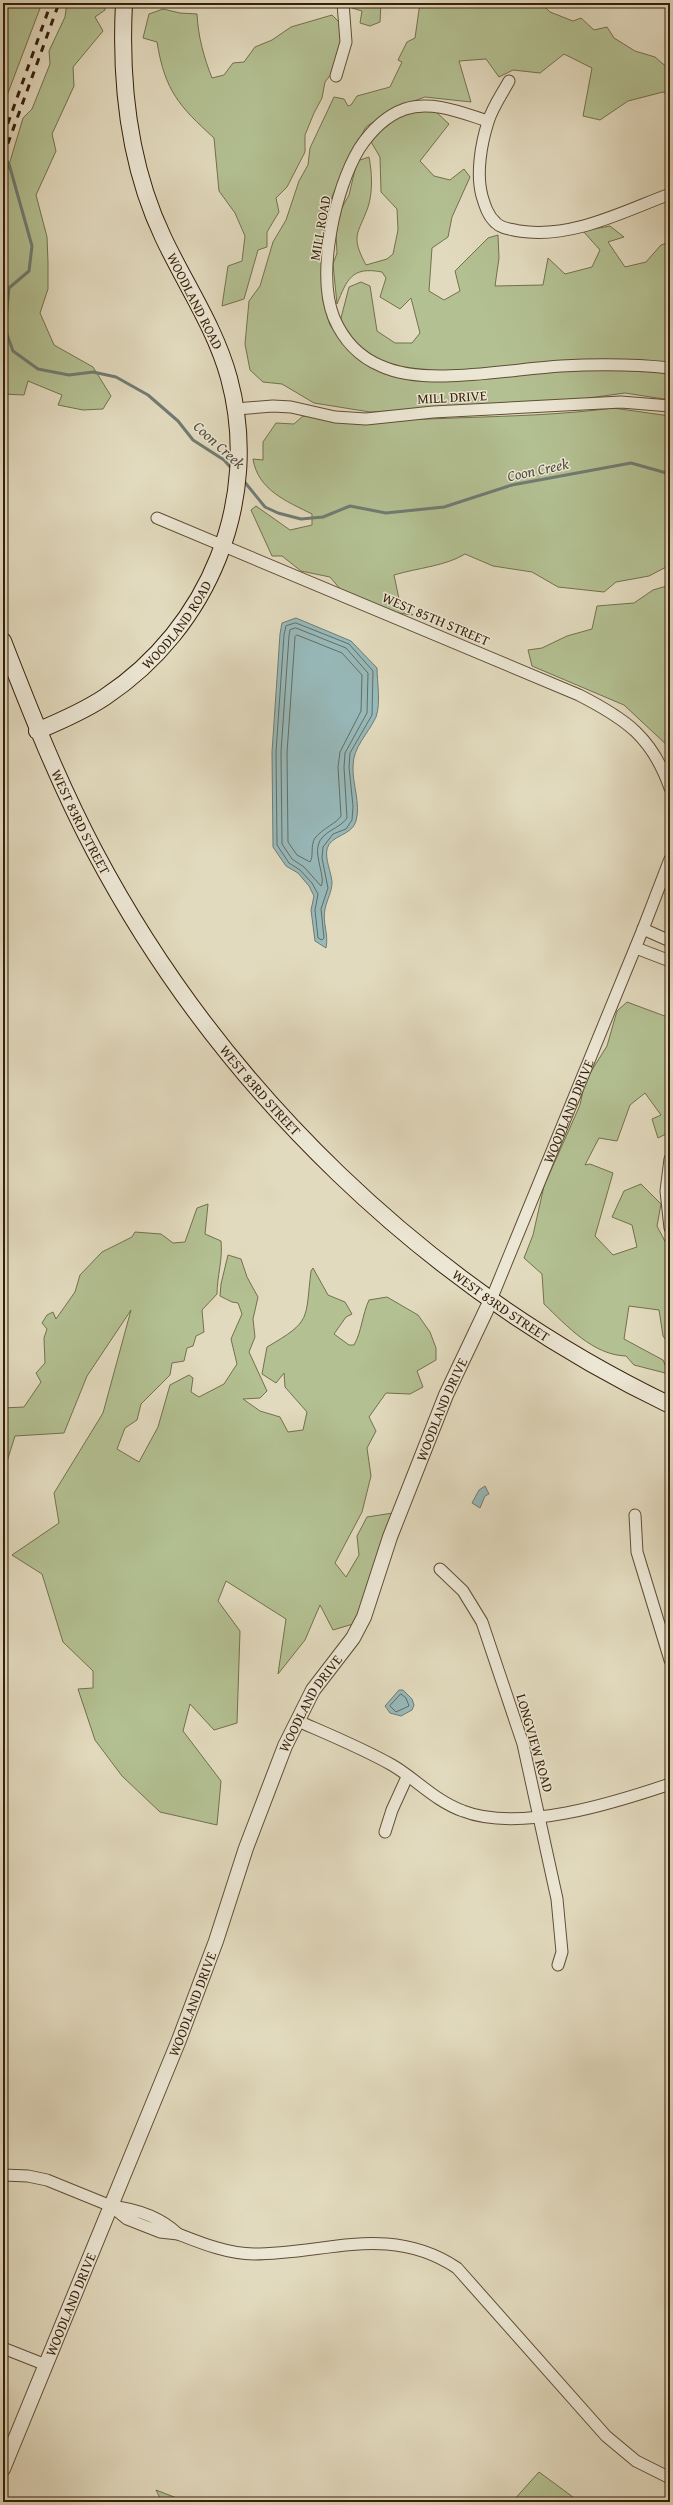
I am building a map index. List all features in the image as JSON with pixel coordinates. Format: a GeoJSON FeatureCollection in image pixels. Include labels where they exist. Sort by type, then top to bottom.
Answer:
{"type":"FeatureCollection","features":[{"type":"Feature","properties":{"kind":"main road","name":"WOODLAND ROAD"},"geometry":{"type":"LineString","coordinates":[[37,730],[95,704],[148,663],[189,616],[212,574],[223,547],[234,508],[239,471],[239,434],[236,409],[218,346],[163,238],[141,178],[125,93],[123,47],[124,3]]}},
{"type":"Feature","properties":{"kind":"main road","name":"WEST 83RD STREET"},"geometry":{"type":"LineString","coordinates":[[3,641],[37,730],[69,801],[126,907],[193,1008],[229,1054],[284,1118],[364,1198],[440,1262],[491,1300],[599,1368],[670,1405]]}},
{"type":"Feature","properties":{"kind":"street"},"geometry":{"type":"LineString","coordinates":[[336,76],[346,42],[343,3]]}},
{"type":"Feature","properties":{"kind":"street"},"geometry":{"type":"LineString","coordinates":[[508,81],[488,121],[480,169],[481,191],[489,214],[496,224],[505,228],[529,232],[560,230],[596,223],[670,194]]}},
{"type":"Feature","properties":{"kind":"street","name":"MILL ROAD"},"geometry":{"type":"LineString","coordinates":[[488,121],[444,108],[422,105],[393,115],[379,125],[362,145],[342,191],[329,255],[329,298],[334,318],[342,334],[366,358],[381,366],[412,374],[446,375],[594,365],[670,368]]}},
{"type":"Feature","properties":{"kind":"street","name":"MILL DRIVE"},"geometry":{"type":"LineString","coordinates":[[236,409],[273,406],[290,407],[335,417],[366,419],[433,412],[621,402],[670,406]]}},
{"type":"Feature","properties":{"kind":"street","name":"WEST 85TH STREET"},"geometry":{"type":"LineString","coordinates":[[158,518],[223,547],[572,692],[610,710],[636,730],[652,748],[664,769],[670,788]]}},
{"type":"Feature","properties":{"kind":"street"},"geometry":{"type":"LineString","coordinates":[[670,859],[636,948],[670,961]]}},
{"type":"Feature","properties":{"kind":"street"},"geometry":{"type":"LineString","coordinates":[[643,930],[670,941]]}},
{"type":"Feature","properties":{"kind":"street","name":"WOODLAND DRIVE"},"geometry":{"type":"LineString","coordinates":[[3,2468],[179,2040],[216,1941],[246,1848],[285,1746],[313,1690],[353,1638],[364,1617],[390,1537],[446,1395],[491,1300],[636,948]]}},
{"type":"Feature","properties":{"kind":"street"},"geometry":{"type":"LineString","coordinates":[[670,1159],[666,1191],[670,1228]]}},
{"type":"Feature","properties":{"kind":"street"},"geometry":{"type":"LineString","coordinates":[[634,1515],[637,1552],[666,1638],[670,1660]]}},
{"type":"Feature","properties":{"kind":"street","name":"LONGVIEW ROAD"},"geometry":{"type":"LineString","coordinates":[[440,1569],[463,1591],[482,1622],[523,1744],[557,1899],[562,1952],[558,1965]]}},
{"type":"Feature","properties":{"kind":"street"},"geometry":{"type":"LineString","coordinates":[[298,1721],[363,1750],[394,1766],[407,1777],[449,1805],[477,1816],[517,1820],[539,1817],[633,1797],[670,1784]]}},
{"type":"Feature","properties":{"kind":"street"},"geometry":{"type":"LineString","coordinates":[[385,1832],[392,1810],[407,1777]]}},
{"type":"Feature","properties":{"kind":"street"},"geometry":{"type":"LineString","coordinates":[[3,2175],[28,2176],[47,2180],[111,2206],[127,2219],[160,2232],[178,2234],[218,2248],[254,2254],[377,2242],[414,2248],[441,2257],[457,2268],[606,2436],[636,2461],[670,2478]]}},
{"type":"Feature","properties":{"kind":"street"},"geometry":{"type":"LineString","coordinates":[[3,2348],[46,2365]]}},
{"type":"Feature","properties":{"kind":"green space"},"geometry":{"type":"Polygon","coordinates":[[[3,3],[42,3],[3,106],[3,3]]]}},
{"type":"Feature","properties":{"kind":"green space"},"geometry":{"type":"Polygon","coordinates":[[[67,3],[105,3],[105,10],[95,17],[103,31],[73,67],[74,86],[52,134],[56,151],[36,195],[47,237],[48,262],[48,289],[40,313],[54,345],[93,367],[111,396],[103,409],[83,410],[58,405],[62,395],[28,381],[24,395],[3,394],[3,185],[23,118],[32,109],[50,64],[49,51],[65,17],[67,3]]]}},
{"type":"Feature","properties":{"kind":"green space"},"geometry":{"type":"Polygon","coordinates":[[[352,3],[381,3],[380,22],[370,26],[360,23],[362,11],[352,8],[352,3]]]}},
{"type":"Feature","properties":{"kind":"green space"},"geometry":{"type":"Polygon","coordinates":[[[420,3],[541,3],[550,12],[573,21],[581,18],[594,30],[607,27],[614,38],[635,51],[655,57],[670,70],[670,96],[663,92],[628,101],[600,120],[583,116],[592,68],[564,54],[540,73],[513,70],[499,77],[486,59],[459,61],[471,102],[425,97],[392,109],[366,127],[348,159],[327,209],[322,249],[323,301],[330,325],[353,354],[383,372],[635,370],[670,373],[670,400],[625,393],[560,402],[370,412],[314,403],[282,384],[263,382],[250,370],[245,344],[249,301],[260,286],[273,242],[286,220],[299,181],[308,165],[310,148],[334,97],[344,99],[348,106],[351,105],[357,96],[390,87],[402,62],[398,60],[407,42],[415,38],[420,3]]]}},
{"type":"Feature","properties":{"kind":"green space"},"geometry":{"type":"Polygon","coordinates":[[[163,9],[180,13],[197,14],[202,47],[212,78],[224,75],[233,63],[244,62],[255,47],[272,40],[291,27],[332,15],[340,23],[341,44],[335,69],[325,82],[322,98],[305,135],[305,152],[287,187],[276,198],[279,212],[267,232],[267,247],[258,250],[244,299],[222,306],[228,266],[242,261],[245,236],[235,213],[219,191],[214,138],[191,116],[175,96],[164,73],[157,42],[143,38],[149,14],[163,9]]]}},
{"type":"Feature","properties":{"kind":"green space"},"geometry":{"type":"Polygon","coordinates":[[[418,108],[435,111],[449,124],[420,161],[434,176],[450,180],[464,169],[470,177],[452,217],[448,237],[432,248],[429,291],[444,300],[460,291],[455,271],[488,238],[498,235],[499,258],[495,286],[543,285],[548,258],[565,274],[592,267],[600,250],[583,231],[610,226],[624,237],[608,242],[625,267],[646,262],[661,245],[670,242],[670,365],[565,361],[430,373],[385,365],[350,339],[340,322],[349,287],[361,282],[370,286],[377,331],[395,343],[412,343],[420,333],[411,298],[400,309],[380,297],[386,278],[382,272],[363,271],[357,273],[347,282],[337,304],[333,264],[337,253],[336,234],[339,213],[349,195],[357,161],[369,157],[371,195],[357,235],[358,247],[366,265],[387,259],[393,254],[398,230],[397,209],[381,192],[380,157],[370,140],[390,122],[418,108]]]}},
{"type":"Feature","properties":{"kind":"green space"},"geometry":{"type":"Polygon","coordinates":[[[613,408],[670,416],[670,565],[649,576],[616,582],[604,592],[558,587],[532,572],[493,566],[465,554],[440,564],[394,575],[399,599],[413,615],[398,613],[341,590],[330,577],[301,571],[282,556],[272,556],[251,510],[256,506],[290,530],[312,525],[312,514],[283,499],[267,487],[256,470],[253,459],[263,460],[263,442],[276,423],[294,424],[303,416],[379,420],[534,415],[613,408]]]}},
{"type":"Feature","properties":{"kind":"green space"},"geometry":{"type":"Polygon","coordinates":[[[670,585],[670,748],[624,705],[532,666],[528,650],[542,648],[567,636],[592,629],[597,606],[634,603],[653,590],[670,585]]]}},
{"type":"Feature","properties":{"kind":"green space"},"geometry":{"type":"Polygon","coordinates":[[[627,1002],[670,1018],[670,1132],[658,1138],[652,1119],[661,1115],[645,1093],[630,1105],[617,1141],[599,1138],[585,1165],[590,1164],[613,1173],[595,1236],[613,1255],[637,1247],[632,1225],[612,1217],[624,1191],[641,1184],[661,1204],[657,1226],[670,1251],[670,1346],[663,1336],[659,1310],[629,1306],[624,1339],[663,1360],[669,1374],[634,1365],[626,1356],[602,1351],[571,1330],[544,1304],[542,1274],[524,1258],[533,1235],[544,1186],[580,1105],[585,1081],[607,1046],[617,1011],[627,1002]]]}},
{"type":"Feature","properties":{"kind":"green space"},"geometry":{"type":"Polygon","coordinates":[[[208,1204],[205,1234],[221,1241],[221,1254],[217,1294],[202,1310],[204,1332],[196,1336],[193,1346],[187,1348],[184,1361],[172,1363],[170,1375],[141,1404],[137,1420],[125,1428],[117,1449],[139,1462],[158,1427],[170,1385],[189,1375],[193,1378],[191,1392],[199,1397],[224,1384],[237,1364],[231,1339],[242,1314],[238,1303],[232,1302],[220,1296],[221,1284],[228,1255],[241,1259],[247,1277],[258,1297],[253,1319],[255,1337],[249,1352],[267,1391],[260,1398],[243,1399],[260,1411],[280,1417],[288,1432],[303,1430],[307,1412],[285,1387],[284,1373],[276,1383],[262,1374],[267,1347],[292,1331],[304,1318],[308,1300],[311,1271],[313,1268],[328,1295],[345,1302],[352,1314],[346,1317],[334,1334],[349,1345],[354,1345],[357,1340],[369,1300],[387,1297],[418,1315],[430,1332],[436,1348],[436,1360],[417,1371],[423,1387],[410,1394],[386,1393],[369,1417],[376,1431],[367,1448],[371,1476],[362,1512],[335,1563],[346,1577],[359,1555],[357,1536],[367,1517],[393,1513],[373,1581],[353,1624],[333,1630],[320,1605],[305,1640],[278,1674],[286,1619],[226,1581],[218,1601],[240,1631],[237,1723],[214,1730],[190,1704],[183,1731],[221,1781],[217,1825],[160,1812],[122,1776],[95,1740],[78,1689],[93,1688],[93,1671],[63,1642],[42,1574],[12,1555],[59,1523],[54,1493],[103,1413],[131,1310],[87,1376],[64,1433],[15,1436],[3,1474],[3,1408],[24,1407],[41,1382],[36,1373],[45,1363],[44,1338],[47,1329],[42,1323],[47,1315],[53,1312],[56,1319],[75,1292],[80,1275],[102,1252],[132,1237],[135,1232],[161,1234],[173,1243],[185,1242],[197,1208],[208,1204]]]}},
{"type":"Feature","properties":{"kind":"green space"},"geometry":{"type":"Polygon","coordinates":[[[539,2472],[577,2500],[576,2502],[512,2502],[539,2472]]]}},
{"type":"Feature","properties":{"kind":"green space"},"geometry":{"type":"Polygon","coordinates":[[[156,2490],[187,2502],[162,2502],[156,2490]]]}},
{"type":"Feature","properties":{"kind":"water"},"geometry":{"type":"Polygon","coordinates":[[[296,618],[351,641],[377,668],[379,699],[376,717],[355,753],[353,766],[358,807],[356,821],[350,830],[332,841],[327,849],[332,882],[324,914],[327,938],[326,948],[315,941],[311,910],[314,896],[309,886],[298,873],[286,866],[273,847],[272,752],[280,634],[282,623],[296,618]]]}},
{"type":"Feature","properties":{"kind":"water"},"geometry":{"type":"Polygon","coordinates":[[[485,1486],[489,1494],[485,1496],[480,1508],[472,1503],[479,1490],[485,1486]]]}},
{"type":"Feature","properties":{"kind":"water"},"geometry":{"type":"Polygon","coordinates":[[[399,1690],[403,1690],[412,1699],[414,1705],[412,1710],[401,1716],[390,1713],[385,1706],[399,1690]]]}},
{"type":"Feature","properties":{"kind":"waterway","name":"Coon Creek"},"geometry":{"type":"LineString","coordinates":[[3,156],[9,164],[32,246],[29,271],[9,288],[5,329],[13,351],[38,369],[69,375],[93,372],[116,377],[148,395],[178,421],[193,440],[224,460],[232,469]]}},
{"type":"Feature","properties":{"kind":"waterway","name":"Coon Creek"},"geometry":{"type":"LineString","coordinates":[[243,480],[265,507],[278,513],[301,519],[323,517],[350,506],[386,513],[444,507],[512,485],[631,463],[670,474]]}},
{"type":"Feature","properties":{"kind":"railway"},"geometry":{"type":"LineString","coordinates":[[3,137],[51,3]]}},
{"type":"Feature","properties":{"kind":"railway"},"geometry":{"type":"LineString","coordinates":[[3,157],[59,3]]}}]}
